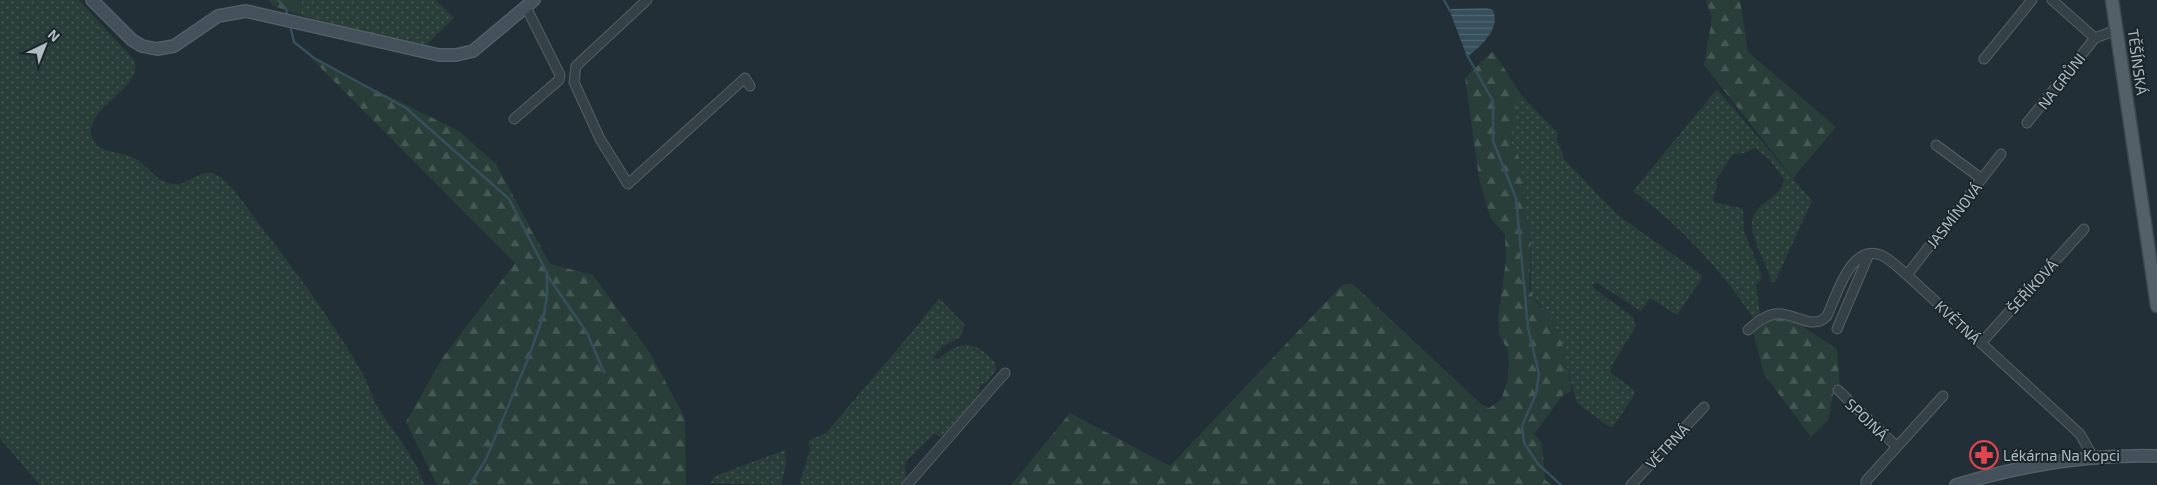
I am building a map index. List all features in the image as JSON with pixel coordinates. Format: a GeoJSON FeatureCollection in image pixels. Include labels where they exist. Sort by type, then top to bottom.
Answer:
{"type":"FeatureCollection","features":[{"type":"Feature","properties":{"kind":"main road","name":"TĚŠÍNSKÁ"},"geometry":{"type":"LineString","coordinates":[[2112,0],[2157,306]]}},
{"type":"Feature","properties":{"kind":"street"},"geometry":{"type":"LineString","coordinates":[[92,0],[132,40],[152,49],[174,46],[218,16],[231,12],[255,12],[428,54],[456,55],[478,47],[530,3],[560,75],[559,80],[514,119]]}},
{"type":"Feature","properties":{"kind":"street"},"geometry":{"type":"LineString","coordinates":[[647,0],[576,66],[574,82],[600,138],[628,184],[743,75],[750,86]]}},
{"type":"Feature","properties":{"kind":"street"},"geometry":{"type":"LineString","coordinates":[[1984,59],[2032,0]]}},
{"type":"Feature","properties":{"kind":"street","name":"NA GRŮNI"},"geometry":{"type":"LineString","coordinates":[[2052,0],[2095,38]]}},
{"type":"Feature","properties":{"kind":"street","name":"NA GRŮNI"},"geometry":{"type":"LineString","coordinates":[[2027,123],[2095,38],[2116,30]]}},
{"type":"Feature","properties":{"kind":"street"},"geometry":{"type":"LineString","coordinates":[[1936,145],[1982,179]]}},
{"type":"Feature","properties":{"kind":"street","name":"JASMÍNOVÁ"},"geometry":{"type":"LineString","coordinates":[[1907,275],[2001,154]]}},
{"type":"Feature","properties":{"kind":"street","name":"ŠEŘÍKOVÁ"},"geometry":{"type":"LineString","coordinates":[[1981,344],[2084,230]]}},
{"type":"Feature","properties":{"kind":"street"},"geometry":{"type":"LineString","coordinates":[[1748,330],[1762,319],[1775,314],[1813,322],[1821,321],[1827,316],[1851,264],[1860,256],[1869,254]]}},
{"type":"Feature","properties":{"kind":"street"},"geometry":{"type":"LineString","coordinates":[[1837,329],[1869,254]]}},
{"type":"Feature","properties":{"kind":"street","name":"KVĚTNÁ"},"geometry":{"type":"LineString","coordinates":[[1869,254],[1882,256],[1907,275],[2080,434],[2093,456]]}},
{"type":"Feature","properties":{"kind":"street"},"geometry":{"type":"LineString","coordinates":[[908,485],[1005,373]]}},
{"type":"Feature","properties":{"kind":"street","name":"SPOJNÁ"},"geometry":{"type":"LineString","coordinates":[[1838,390],[1897,447]]}},
{"type":"Feature","properties":{"kind":"street","name":"SPOJNÁ"},"geometry":{"type":"LineString","coordinates":[[1866,485],[1866,481],[1943,396]]}},
{"type":"Feature","properties":{"kind":"street","name":"VĚTRNÁ"},"geometry":{"type":"LineString","coordinates":[[1630,485],[1704,407]]}},
{"type":"Feature","properties":{"kind":"street"},"geometry":{"type":"LineString","coordinates":[[1956,485],[1974,482],[2035,465],[2093,456],[2157,456]]}},
{"type":"Feature","properties":{"kind":"green space"},"geometry":{"type":"Polygon","coordinates":[[[0,0],[79,0],[134,60],[135,71],[131,81],[94,119],[91,130],[94,141],[102,148],[134,158],[160,179],[171,184],[183,183],[202,174],[212,173],[228,184],[299,277],[340,336],[364,376],[376,404],[410,454],[424,485],[40,485],[0,439],[0,0]]]}},
{"type":"Feature","properties":{"kind":"green space"},"geometry":{"type":"Polygon","coordinates":[[[269,0],[302,0],[300,15],[273,6],[269,0]]]}},
{"type":"Feature","properties":{"kind":"green space"},"geometry":{"type":"Polygon","coordinates":[[[302,0],[436,0],[454,18],[426,45],[351,29],[300,15],[302,0]]]}},
{"type":"Feature","properties":{"kind":"green space"},"geometry":{"type":"Polygon","coordinates":[[[1706,0],[1740,0],[1748,52],[1836,127],[1793,178],[1704,65],[1712,18],[1706,0]]]}},
{"type":"Feature","properties":{"kind":"green space"},"geometry":{"type":"Polygon","coordinates":[[[1493,51],[1522,96],[1517,98],[1516,125],[1511,132],[1512,144],[1519,157],[1522,173],[1523,197],[1531,242],[1529,289],[1536,302],[1549,313],[1555,324],[1563,347],[1572,391],[1563,395],[1534,434],[1542,443],[1545,480],[1552,485],[1011,485],[1070,413],[1170,466],[1342,285],[1352,284],[1356,287],[1480,403],[1489,408],[1501,400],[1508,379],[1509,361],[1507,349],[1499,334],[1498,318],[1506,260],[1505,235],[1490,217],[1479,178],[1465,78],[1493,51]]]}},
{"type":"Feature","properties":{"kind":"green space"},"geometry":{"type":"Polygon","coordinates":[[[311,58],[459,131],[496,164],[550,264],[593,275],[650,353],[685,418],[686,485],[437,485],[406,422],[443,357],[515,263],[311,58]]]}},
{"type":"Feature","properties":{"kind":"green space"},"geometry":{"type":"Polygon","coordinates":[[[1717,89],[1812,201],[1775,282],[1771,282],[1754,237],[1752,222],[1757,210],[1778,192],[1784,180],[1770,160],[1755,148],[1745,153],[1733,154],[1716,180],[1717,187],[1713,198],[1714,202],[1743,210],[1744,231],[1761,273],[1761,280],[1756,285],[1760,314],[1754,319],[1714,266],[1684,234],[1633,191],[1717,89]]]}},
{"type":"Feature","properties":{"kind":"green space"},"geometry":{"type":"Polygon","coordinates":[[[1522,96],[1557,132],[1557,140],[1565,160],[1619,216],[1702,275],[1701,280],[1677,315],[1650,298],[1641,311],[1597,283],[1592,285],[1633,317],[1636,326],[1611,367],[1611,373],[1634,390],[1634,396],[1613,427],[1608,426],[1577,403],[1555,324],[1549,313],[1531,295],[1531,242],[1523,197],[1522,173],[1519,157],[1512,144],[1511,132],[1517,112],[1517,98],[1522,96]]]}},
{"type":"Feature","properties":{"kind":"green space"},"geometry":{"type":"Polygon","coordinates":[[[939,298],[965,325],[960,337],[942,347],[933,358],[938,359],[960,346],[967,345],[980,349],[995,362],[996,370],[987,382],[981,384],[978,396],[941,437],[934,434],[907,460],[905,467],[906,479],[900,485],[799,485],[810,450],[808,441],[826,433],[939,298]]]}},
{"type":"Feature","properties":{"kind":"green space"},"geometry":{"type":"Polygon","coordinates":[[[1777,310],[1837,349],[1840,386],[1833,394],[1828,420],[1811,437],[1764,374],[1752,328],[1777,310]]]}},
{"type":"Feature","properties":{"kind":"green space"},"geometry":{"type":"Polygon","coordinates":[[[785,450],[786,464],[781,485],[710,483],[715,476],[785,450]]]}},
{"type":"Feature","properties":{"kind":"water"},"geometry":{"type":"Polygon","coordinates":[[[1487,8],[1493,10],[1495,17],[1492,30],[1478,48],[1467,57],[1449,9],[1487,8]]]}},
{"type":"Feature","properties":{"kind":"waterway"},"geometry":{"type":"LineString","coordinates":[[278,0],[286,9],[288,17]]}},
{"type":"Feature","properties":{"kind":"waterway"},"geometry":{"type":"LineString","coordinates":[[1444,0],[1450,11]]}},
{"type":"Feature","properties":{"kind":"waterway"},"geometry":{"type":"LineString","coordinates":[[290,25],[294,42],[314,58],[406,108],[509,199],[547,273],[547,295],[544,314],[528,359],[486,459],[470,485]]}},
{"type":"Feature","properties":{"kind":"waterway"},"geometry":{"type":"LineString","coordinates":[[1467,55],[1493,101],[1493,141],[1516,198],[1528,328],[1539,374],[1536,394],[1522,426],[1524,443],[1538,464],[1561,485]]}},
{"type":"Feature","properties":{"kind":"waterway"},"geometry":{"type":"LineString","coordinates":[[547,275],[587,333],[604,372]]}},
{"type":"Feature","properties":{"kind":"place","name":"Lékárna Na Kopci"},"geometry":{"type":"Point","coordinates":[1984,455]}}]}
